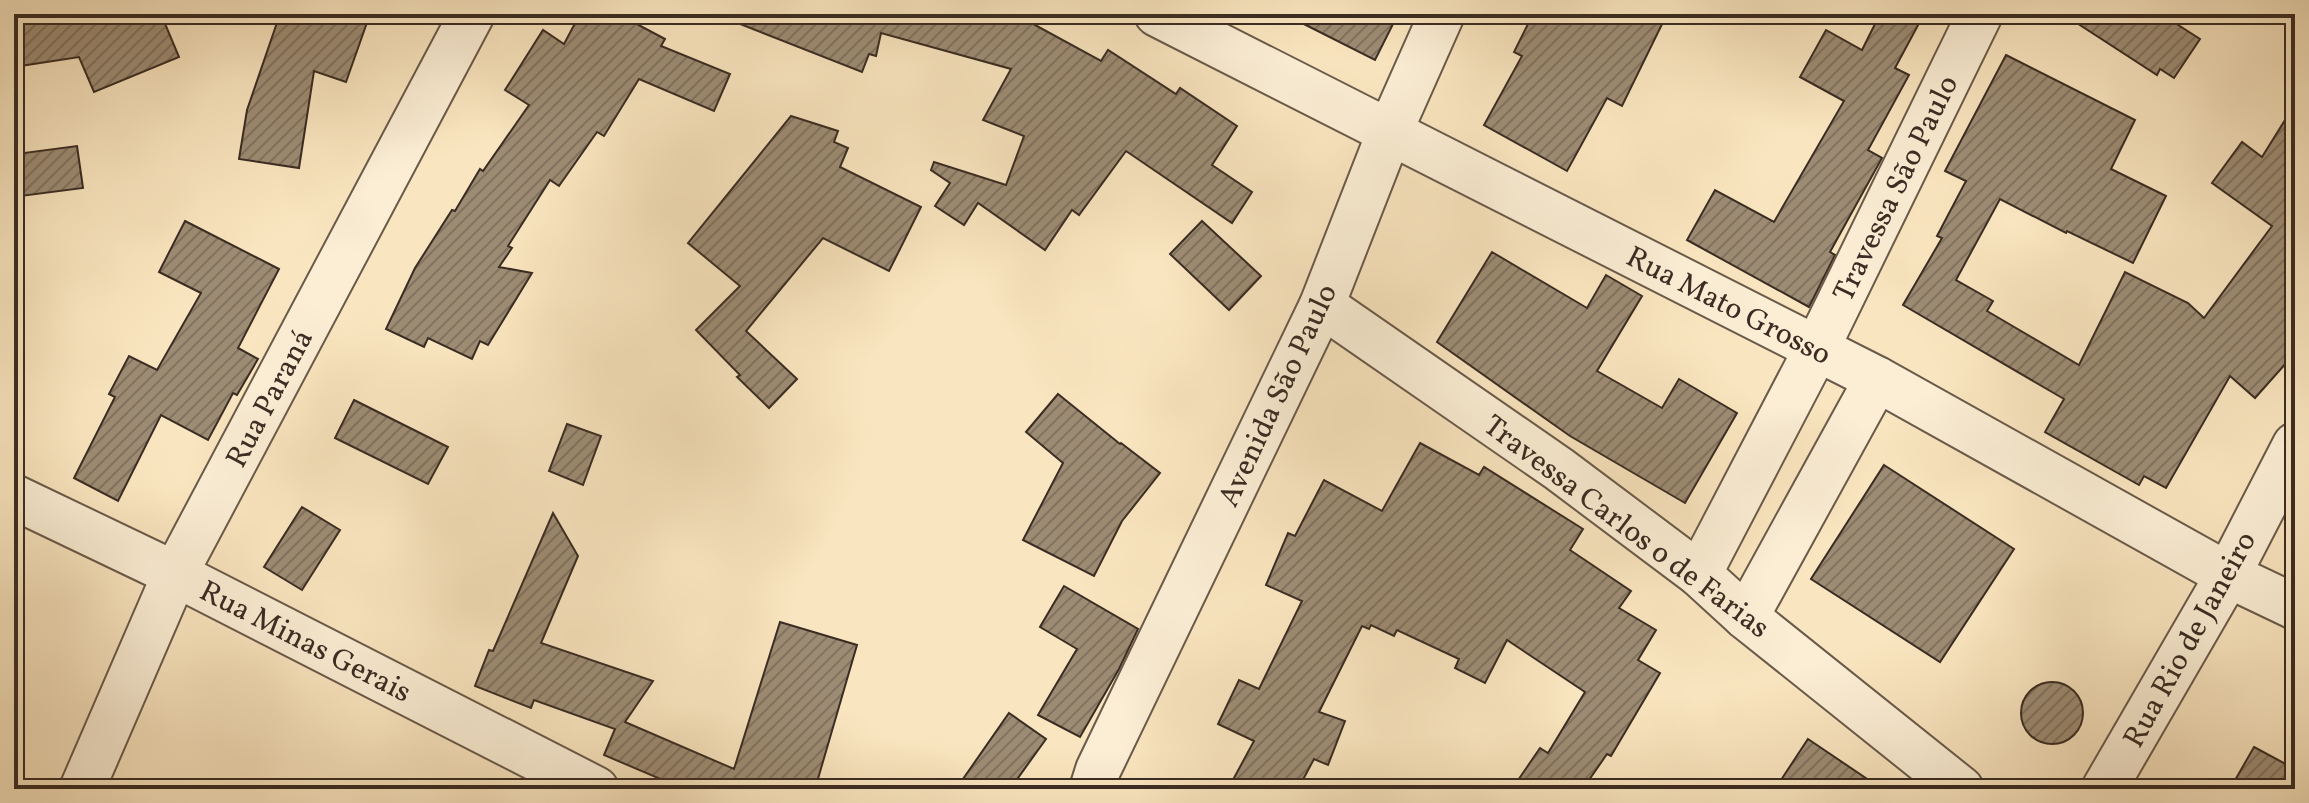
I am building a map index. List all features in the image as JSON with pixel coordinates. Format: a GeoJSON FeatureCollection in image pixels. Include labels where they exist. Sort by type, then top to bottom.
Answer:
{"type":"FeatureCollection","features":[{"type":"Feature","properties":{"kind":"street","name":"Rua Paraná"},"geometry":{"type":"LineString","coordinates":[[82,789],[175,574],[472,14]]}},
{"type":"Feature","properties":{"kind":"street","name":"Rua Mato Grosso"},"geometry":{"type":"LineString","coordinates":[[1157,14],[1877,379],[2228,575],[2295,607]]}},
{"type":"Feature","properties":{"kind":"street","name":"Avenida São Paulo"},"geometry":{"type":"LineString","coordinates":[[1091,783],[1322,305],[1390,131],[1442,14]]}},
{"type":"Feature","properties":{"kind":"street","name":"Travessa São Paulo"},"geometry":{"type":"LineString","coordinates":[[1699,574],[1816,350],[1980,14]]}},
{"type":"Feature","properties":{"kind":"street","name":"Travessa Carlos o de Farias"},"geometry":{"type":"LineString","coordinates":[[1322,305],[1559,469],[1699,574],[1746,617],[1961,789]]}},
{"type":"Feature","properties":{"kind":"street"},"geometry":{"type":"LineString","coordinates":[[1746,617],[1877,379]]}},
{"type":"Feature","properties":{"kind":"street","name":"Rua Rio de Janeiro"},"geometry":{"type":"LineString","coordinates":[[2104,789],[2228,575],[2295,445]]}},
{"type":"Feature","properties":{"kind":"street","name":"Rua Minas Gerais"},"geometry":{"type":"LineString","coordinates":[[14,497],[175,574],[596,789]]}},
{"type":"Feature","properties":{"kind":"building"},"geometry":{"type":"Polygon","coordinates":[[[14,14],[161,14],[179,57],[94,92],[79,57],[20,66],[14,14]]]}},
{"type":"Feature","properties":{"kind":"building"},"geometry":{"type":"Polygon","coordinates":[[[280,14],[370,14],[346,82],[314,71],[299,168],[239,159],[247,110],[280,14]]]}},
{"type":"Feature","properties":{"kind":"building"},"geometry":{"type":"Polygon","coordinates":[[[580,14],[618,14],[665,39],[661,46],[730,74],[714,111],[639,79],[604,136],[597,132],[559,186],[550,180],[508,246],[512,248],[499,267],[532,273],[488,345],[480,341],[472,359],[428,338],[424,347],[386,329],[415,268],[452,210],[455,211],[480,169],[483,171],[529,105],[505,90],[543,30],[564,44],[580,14]]]}},
{"type":"Feature","properties":{"kind":"building"},"geometry":{"type":"Polygon","coordinates":[[[720,14],[1041,14],[1035,25],[1101,61],[1108,50],[1176,94],[1180,88],[1237,126],[1212,165],[1252,192],[1232,223],[1126,151],[1079,215],[1072,210],[1045,250],[978,203],[964,225],[935,206],[950,183],[931,170],[934,162],[1006,185],[1024,136],[983,120],[1011,69],[881,33],[876,56],[869,54],[862,72],[720,14]]]}},
{"type":"Feature","properties":{"kind":"building"},"geometry":{"type":"Polygon","coordinates":[[[1284,14],[1398,14],[1375,60],[1284,14]]]}},
{"type":"Feature","properties":{"kind":"building"},"geometry":{"type":"Polygon","coordinates":[[[1533,14],[1667,14],[1622,106],[1607,98],[1567,171],[1484,125],[1522,56],[1514,52],[1533,14]]]}},
{"type":"Feature","properties":{"kind":"building"},"geometry":{"type":"Polygon","coordinates":[[[1880,14],[1924,14],[1895,68],[1909,75],[1868,150],[1882,158],[1830,252],[1835,255],[1809,307],[1687,240],[1715,190],[1774,222],[1844,101],[1800,77],[1826,30],[1862,50],[1880,14]]]}},
{"type":"Feature","properties":{"kind":"building"},"geometry":{"type":"Polygon","coordinates":[[[2063,14],[2161,14],[2200,39],[2174,78],[2160,69],[2157,75],[2063,14]]]}},
{"type":"Feature","properties":{"kind":"building"},"geometry":{"type":"Polygon","coordinates":[[[2006,55],[2135,120],[2111,169],[2166,196],[2133,263],[2000,199],[1956,280],[1993,301],[1987,311],[2079,365],[2125,272],[2188,303],[2204,318],[2272,226],[2212,183],[2242,142],[2262,157],[2295,104],[2295,353],[2255,398],[2230,376],[2166,488],[2144,476],[2139,485],[2045,432],[2064,399],[1903,305],[1942,238],[1937,236],[1966,181],[1945,171],[2006,55]]]}},
{"type":"Feature","properties":{"kind":"building"},"geometry":{"type":"Polygon","coordinates":[[[791,116],[838,131],[834,142],[848,148],[840,167],[921,207],[889,271],[823,238],[746,331],[797,379],[769,408],[696,330],[740,286],[688,243],[791,116]]]}},
{"type":"Feature","properties":{"kind":"building"},"geometry":{"type":"Polygon","coordinates":[[[77,146],[83,188],[21,196],[16,154],[77,146]]]}},
{"type":"Feature","properties":{"kind":"building"},"geometry":{"type":"Polygon","coordinates":[[[185,221],[279,269],[238,348],[258,359],[237,395],[233,393],[208,440],[161,415],[118,501],[74,478],[115,397],[109,394],[129,356],[157,370],[201,293],[159,272],[185,221]]]}},
{"type":"Feature","properties":{"kind":"building"},"geometry":{"type":"Polygon","coordinates":[[[1202,221],[1261,276],[1229,310],[1170,254],[1202,221]]]}},
{"type":"Feature","properties":{"kind":"building"},"geometry":{"type":"Polygon","coordinates":[[[1492,252],[1587,308],[1606,275],[1642,296],[1597,371],[1662,408],[1679,379],[1737,413],[1685,503],[1570,436],[1437,342],[1492,252]]]}},
{"type":"Feature","properties":{"kind":"building"},"geometry":{"type":"Polygon","coordinates":[[[1058,394],[1160,473],[1122,521],[1094,576],[1023,540],[1063,463],[1026,432],[1058,394]]]}},
{"type":"Feature","properties":{"kind":"building"},"geometry":{"type":"Polygon","coordinates":[[[354,400],[448,447],[428,484],[335,438],[354,400]]]}},
{"type":"Feature","properties":{"kind":"building"},"geometry":{"type":"Polygon","coordinates":[[[567,424],[601,436],[583,485],[549,471],[567,424]]]}},
{"type":"Feature","properties":{"kind":"building"},"geometry":{"type":"Polygon","coordinates":[[[1420,443],[1479,475],[1484,467],[1583,529],[1570,550],[1631,591],[1619,608],[1656,630],[1638,660],[1660,673],[1611,756],[1607,754],[1589,780],[1603,789],[1512,789],[1540,748],[1548,753],[1585,692],[1507,640],[1485,683],[1455,668],[1459,659],[1397,630],[1394,636],[1371,625],[1369,629],[1362,626],[1319,712],[1345,721],[1328,765],[1314,759],[1298,789],[1228,789],[1254,741],[1218,724],[1239,680],[1259,689],[1302,601],[1266,585],[1288,533],[1295,536],[1324,480],[1382,511],[1420,443]]]}},
{"type":"Feature","properties":{"kind":"building"},"geometry":{"type":"Polygon","coordinates":[[[1884,465],[2014,549],[1940,662],[1811,579],[1884,465]]]}},
{"type":"Feature","properties":{"kind":"building"},"geometry":{"type":"Polygon","coordinates":[[[302,507],[340,530],[302,590],[264,567],[302,507]]]}},
{"type":"Feature","properties":{"kind":"building"},"geometry":{"type":"Polygon","coordinates":[[[553,513],[578,556],[541,643],[653,681],[625,722],[734,769],[780,622],[857,645],[815,789],[684,789],[604,755],[615,729],[534,700],[531,708],[475,686],[553,513]]]}},
{"type":"Feature","properties":{"kind":"building"},"geometry":{"type":"Polygon","coordinates":[[[1064,586],[1138,629],[1080,737],[1038,715],[1077,649],[1040,627],[1064,586]]]}},
{"type":"Feature","properties":{"kind":"building"},"geometry":{"type":"Polygon","coordinates":[[[2052,682],[2074,691],[2083,713],[2074,735],[2052,744],[2030,735],[2021,713],[2030,691],[2052,682]]]}},
{"type":"Feature","properties":{"kind":"building"},"geometry":{"type":"Polygon","coordinates":[[[1009,713],[1046,739],[1010,789],[956,789],[1009,713]]]}},
{"type":"Feature","properties":{"kind":"building"},"geometry":{"type":"Polygon","coordinates":[[[1808,739],[1882,789],[1775,789],[1808,739]]]}},
{"type":"Feature","properties":{"kind":"building"},"geometry":{"type":"Polygon","coordinates":[[[2254,747],[2295,769],[2295,789],[2230,789],[2254,747]]]}}]}
